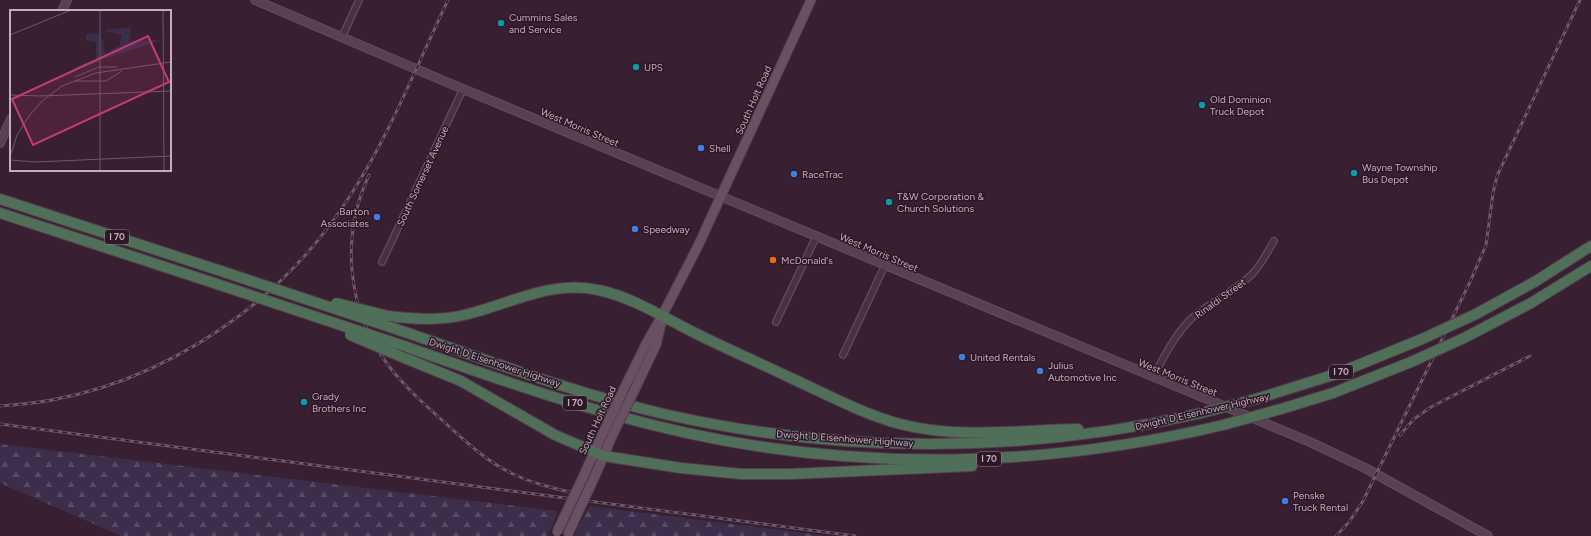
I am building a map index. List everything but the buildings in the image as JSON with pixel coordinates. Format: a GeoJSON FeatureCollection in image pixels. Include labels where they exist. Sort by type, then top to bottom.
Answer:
{"type":"FeatureCollection","features":[{"type":"Feature","properties":{"kind":"highway","name":"Dwight D Eisenhower Highway"},"geometry":{"type":"LineString","coordinates":[[4,200],[576,389],[629,405],[711,423],[769,433],[853,441],[947,444],[1040,439],[1126,428],[1197,414],[1256,399],[1336,374],[1422,339],[1476,314],[1536,281],[1591,246]]}},
{"type":"Feature","properties":{"kind":"highway","name":"Dwight D Eisenhower Highway"},"geometry":{"type":"LineString","coordinates":[[1,214],[612,414],[685,433],[753,446],[822,454],[896,460],[969,460],[1035,456],[1127,445],[1223,425],[1282,409],[1334,393],[1411,362],[1464,338],[1531,303],[1591,266]]}},
{"type":"Feature","properties":{"kind":"highway"},"geometry":{"type":"LineString","coordinates":[[280,290],[388,316],[420,319],[457,316],[546,290],[574,287],[591,288],[611,293],[662,316],[857,409],[902,424],[956,431],[1126,428]]}},
{"type":"Feature","properties":{"kind":"highway"},"geometry":{"type":"LineString","coordinates":[[280,305],[461,381],[555,435],[604,456],[710,472],[790,474],[951,468],[1035,456]]}},
{"type":"Feature","properties":{"kind":"main road"},"geometry":{"type":"LineString","coordinates":[[62,10],[67,0]]}},
{"type":"Feature","properties":{"kind":"main road","name":"West Morris Street"},"geometry":{"type":"LineString","coordinates":[[255,0],[463,89],[1349,460],[1488,536]]}},
{"type":"Feature","properties":{"kind":"main road","name":"South Holt Road"},"geometry":{"type":"LineString","coordinates":[[557,534],[646,342],[662,316],[721,197],[811,0]]}},
{"type":"Feature","properties":{"kind":"main road"},"geometry":{"type":"LineString","coordinates":[[0,143],[10,121]]}},
{"type":"Feature","properties":{"kind":"main road","name":"South Holt Road"},"geometry":{"type":"LineString","coordinates":[[567,535],[656,345],[662,316]]}},
{"type":"Feature","properties":{"kind":"street"},"geometry":{"type":"LineString","coordinates":[[342,37],[359,0]]}},
{"type":"Feature","properties":{"kind":"street","name":"South Somerset Avenue"},"geometry":{"type":"LineString","coordinates":[[382,262],[463,89]]}},
{"type":"Feature","properties":{"kind":"street"},"geometry":{"type":"LineString","coordinates":[[776,322],[816,237]]}},
{"type":"Feature","properties":{"kind":"street","name":"Rinaldi Street"},"geometry":{"type":"LineString","coordinates":[[1153,377],[1173,342],[1186,324],[1254,272],[1274,241]]}},
{"type":"Feature","properties":{"kind":"street"},"geometry":{"type":"LineString","coordinates":[[843,355],[884,266]]}},
{"type":"Feature","properties":{"kind":"green space"},"geometry":{"type":"Polygon","coordinates":[[[0,444],[558,511],[548,536],[121,536],[0,483],[0,444]]]}},
{"type":"Feature","properties":{"kind":"green space"},"geometry":{"type":"Polygon","coordinates":[[[589,506],[827,536],[574,536],[589,506]]]}},
{"type":"Feature","properties":{"kind":"railway"},"geometry":{"type":"LineString","coordinates":[[0,406],[52,400],[103,387],[152,368],[198,343],[242,314],[282,279],[317,241],[348,199],[363,175],[389,126],[448,0]]}},
{"type":"Feature","properties":{"kind":"railway"},"geometry":{"type":"LineString","coordinates":[[1336,536],[1349,522],[1363,501],[1470,282],[1486,245],[1493,193],[1497,176],[1580,0]]}},
{"type":"Feature","properties":{"kind":"railway"},"geometry":{"type":"LineString","coordinates":[[369,175],[360,199],[354,223],[351,248],[352,273],[356,297],[364,321],[374,344],[388,365],[407,387],[429,408],[468,443],[503,469],[549,487],[586,496]]}},
{"type":"Feature","properties":{"kind":"railway"},"geometry":{"type":"LineString","coordinates":[[1400,435],[1414,419],[1431,407],[1530,356]]}},
{"type":"Feature","properties":{"kind":"railway"},"geometry":{"type":"LineString","coordinates":[[0,424],[855,536]]}},
{"type":"Feature","properties":{"kind":"place","name":"Cummins Sales and Service"},"geometry":{"type":"Point","coordinates":[501,23]}},
{"type":"Feature","properties":{"kind":"place","name":"UPS"},"geometry":{"type":"Point","coordinates":[636,67]}},
{"type":"Feature","properties":{"kind":"place","name":"Old Dominion Truck Depot"},"geometry":{"type":"Point","coordinates":[1202,105]}},
{"type":"Feature","properties":{"kind":"place","name":"Shell"},"geometry":{"type":"Point","coordinates":[701,148]}},
{"type":"Feature","properties":{"kind":"place","name":"Wayne Township Bus Depot"},"geometry":{"type":"Point","coordinates":[1354,173]}},
{"type":"Feature","properties":{"kind":"place","name":"RaceTrac"},"geometry":{"type":"Point","coordinates":[794,174]}},
{"type":"Feature","properties":{"kind":"place","name":"T&W Corporation & Church Solutions"},"geometry":{"type":"Point","coordinates":[889,202]}},
{"type":"Feature","properties":{"kind":"place","name":"Barton Associates"},"geometry":{"type":"Point","coordinates":[377,217]}},
{"type":"Feature","properties":{"kind":"place","name":"Speedway"},"geometry":{"type":"Point","coordinates":[635,229]}},
{"type":"Feature","properties":{"kind":"place","name":"McDonald's"},"geometry":{"type":"Point","coordinates":[773,260]}},
{"type":"Feature","properties":{"kind":"place","name":"United Rentals"},"geometry":{"type":"Point","coordinates":[962,357]}},
{"type":"Feature","properties":{"kind":"place","name":"Julius Automotive Inc"},"geometry":{"type":"Point","coordinates":[1040,371]}},
{"type":"Feature","properties":{"kind":"place","name":"Grady Brothers Inc"},"geometry":{"type":"Point","coordinates":[304,402]}},
{"type":"Feature","properties":{"kind":"place","name":"Penske Truck Rental"},"geometry":{"type":"Point","coordinates":[1285,501]}}]}
